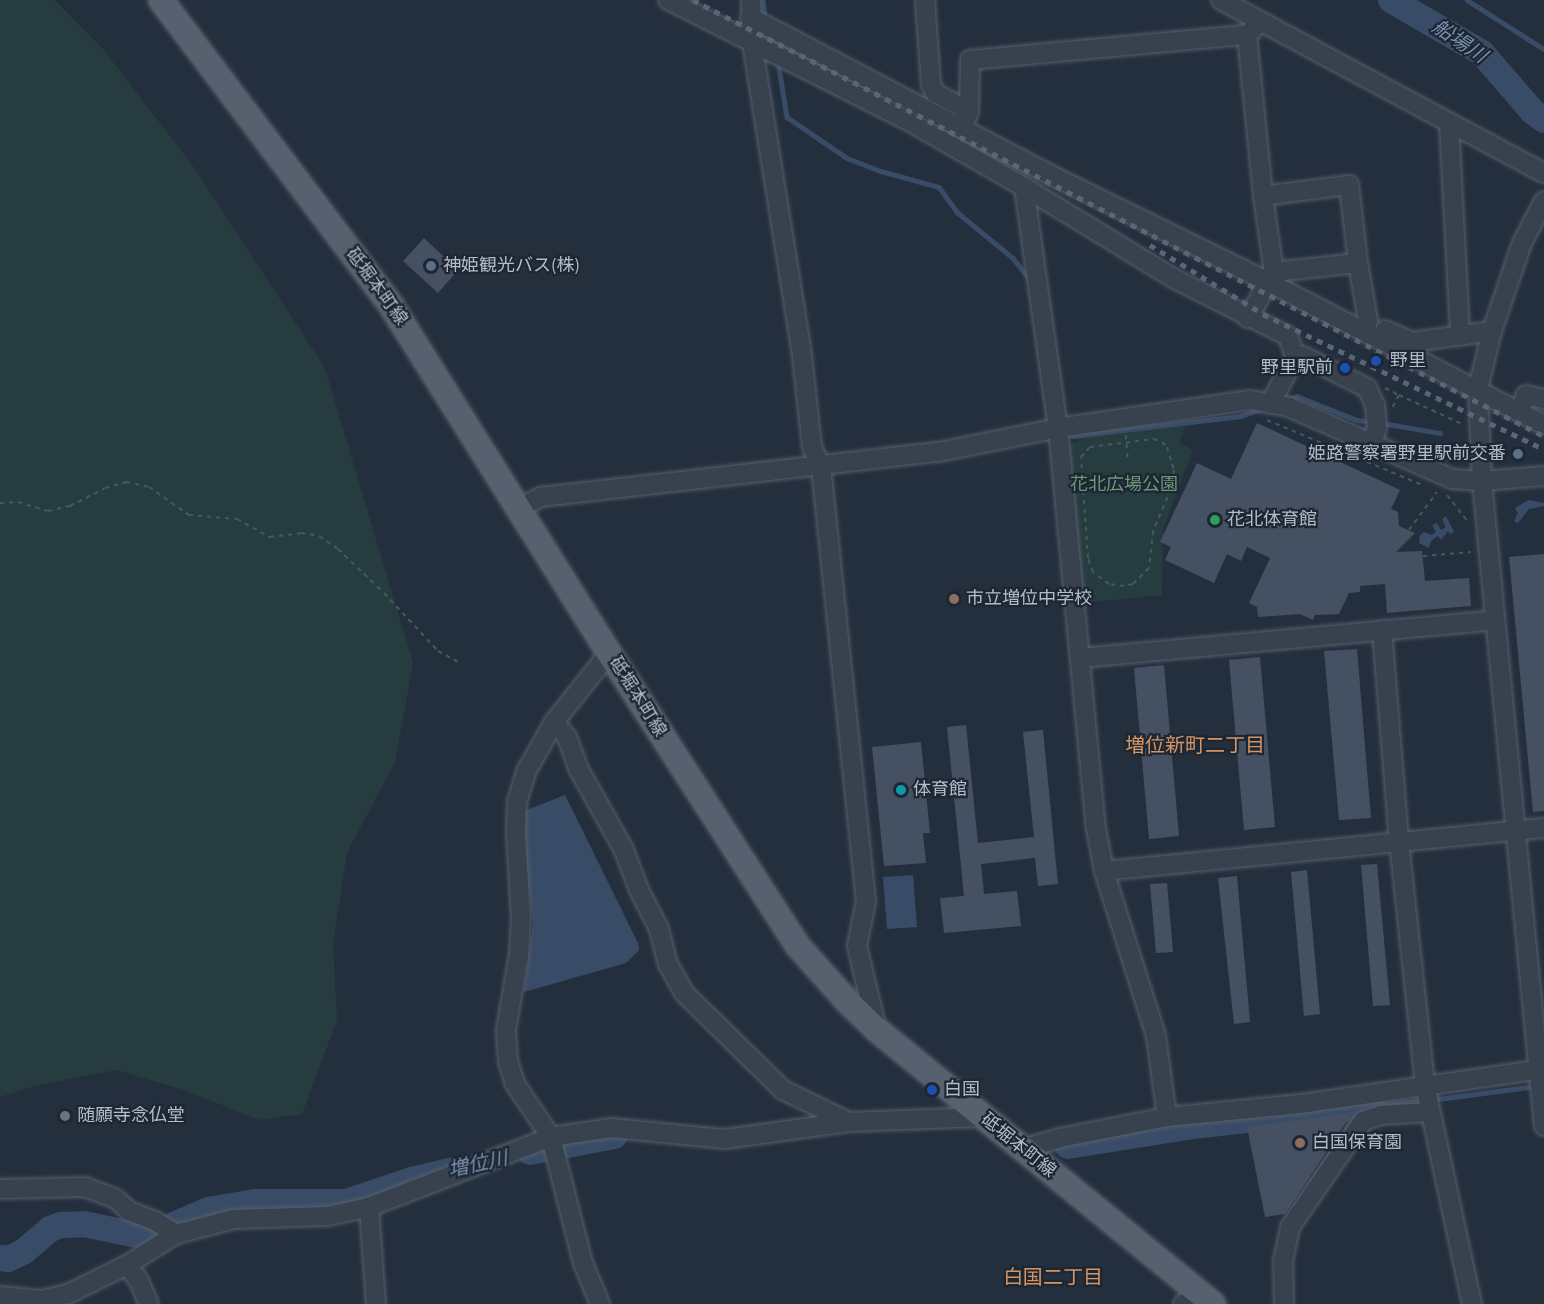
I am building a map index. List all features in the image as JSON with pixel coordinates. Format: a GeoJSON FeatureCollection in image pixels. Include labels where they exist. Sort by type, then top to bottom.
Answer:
{"type":"FeatureCollection","features":[{"type":"Feature","properties":{"kind":"main road","name":"砥堀本町線"},"geometry":{"type":"LineString","coordinates":[[161,0],[392,307],[609,653],[792,937],[820,972],[878,1030],[1022,1149],[1199,1301]]}},
{"type":"Feature","properties":{"kind":"street"},"geometry":{"type":"LineString","coordinates":[[668,0],[907,120],[1024,187],[1174,279],[1288,336],[1296,358]]}},
{"type":"Feature","properties":{"kind":"street"},"geometry":{"type":"LineString","coordinates":[[925,0],[931,85],[935,93],[966,119]]}},
{"type":"Feature","properties":{"kind":"street"},"geometry":{"type":"LineString","coordinates":[[1229,2],[1260,22],[1544,173]]}},
{"type":"Feature","properties":{"kind":"street"},"geometry":{"type":"LineString","coordinates":[[878,1030],[857,946],[866,901],[820,466],[812,447],[801,347],[752,42],[751,8],[966,119],[1053,176],[1272,278],[1544,425]]}},
{"type":"Feature","properties":{"kind":"street"},"geometry":{"type":"LineString","coordinates":[[966,119],[970,60],[1247,35],[1260,22]]}},
{"type":"Feature","properties":{"kind":"street"},"geometry":{"type":"LineString","coordinates":[[1247,35],[1272,278],[1248,318]]}},
{"type":"Feature","properties":{"kind":"street"},"geometry":{"type":"LineString","coordinates":[[1449,123],[1460,336]]}},
{"type":"Feature","properties":{"kind":"street"},"geometry":{"type":"LineString","coordinates":[[1263,196],[1349,185],[1366,327]]}},
{"type":"Feature","properties":{"kind":"street"},"geometry":{"type":"LineString","coordinates":[[1024,187],[1058,428],[1082,658],[1095,823],[1104,871],[1155,1036],[1167,1117]]}},
{"type":"Feature","properties":{"kind":"street"},"geometry":{"type":"LineString","coordinates":[[1544,201],[1522,243],[1492,332],[1478,389],[1482,481],[1541,1069],[1544,1126]]}},
{"type":"Feature","properties":{"kind":"street"},"geometry":{"type":"LineString","coordinates":[[1272,278],[1358,263]]}},
{"type":"Feature","properties":{"kind":"street"},"geometry":{"type":"LineString","coordinates":[[1366,327],[1412,342],[1492,332]]}},
{"type":"Feature","properties":{"kind":"street"},"geometry":{"type":"LineString","coordinates":[[1265,411],[1296,358],[1303,356],[1367,388],[1375,405],[1377,428],[1371,445]]}},
{"type":"Feature","properties":{"kind":"street"},"geometry":{"type":"LineString","coordinates":[[1520,412],[1526,395],[1544,399]]}},
{"type":"Feature","properties":{"kind":"street"},"geometry":{"type":"LineString","coordinates":[[519,508],[541,497],[939,452],[1058,428],[1250,400],[1265,411],[1289,407],[1452,479],[1482,481],[1544,476]]}},
{"type":"Feature","properties":{"kind":"street"},"geometry":{"type":"LineString","coordinates":[[1082,658],[1495,620]]}},
{"type":"Feature","properties":{"kind":"street"},"geometry":{"type":"LineString","coordinates":[[1382,630],[1399,841],[1425,1085],[1472,1304]]}},
{"type":"Feature","properties":{"kind":"street"},"geometry":{"type":"LineString","coordinates":[[600,1304],[583,1263],[552,1137],[515,1084],[508,1062],[506,1030],[519,955],[522,919],[516,831],[517,802],[527,770],[554,722],[609,653]]}},
{"type":"Feature","properties":{"kind":"street"},"geometry":{"type":"LineString","coordinates":[[554,722],[567,736],[578,768],[624,849],[639,890],[659,929],[668,964],[684,993],[783,1090],[849,1122]]}},
{"type":"Feature","properties":{"kind":"street"},"geometry":{"type":"LineString","coordinates":[[1104,871],[1544,828]]}},
{"type":"Feature","properties":{"kind":"street"},"geometry":{"type":"LineString","coordinates":[[1022,1149],[1060,1138],[1167,1117],[1300,1104],[1541,1069]]}},
{"type":"Feature","properties":{"kind":"street"},"geometry":{"type":"LineString","coordinates":[[1284,1304],[1283,1261],[1290,1227],[1363,1121],[1381,1115],[1429,1112]]}},
{"type":"Feature","properties":{"kind":"street"},"geometry":{"type":"LineString","coordinates":[[0,1296],[40,1300],[68,1294],[127,1265],[176,1234],[234,1220],[328,1216],[369,1207],[552,1137],[612,1128],[725,1139],[849,1122],[982,1116]]}},
{"type":"Feature","properties":{"kind":"street"},"geometry":{"type":"LineString","coordinates":[[0,1189],[85,1187],[116,1199],[129,1211],[155,1221],[176,1234]]}},
{"type":"Feature","properties":{"kind":"street"},"geometry":{"type":"LineString","coordinates":[[369,1207],[376,1304]]}},
{"type":"Feature","properties":{"kind":"street"},"geometry":{"type":"LineString","coordinates":[[127,1265],[139,1281],[149,1304]]}},
{"type":"Feature","properties":{"kind":"path"},"geometry":{"type":"LineString","coordinates":[[1380,385],[1462,424],[1464,433]]}},
{"type":"Feature","properties":{"kind":"path"},"geometry":{"type":"LineString","coordinates":[[1389,414],[1399,395]]}},
{"type":"Feature","properties":{"kind":"path"},"geometry":{"type":"LineString","coordinates":[[1265,411],[1449,496],[1469,523]]}},
{"type":"Feature","properties":{"kind":"path"},"geometry":{"type":"LineString","coordinates":[[1125,430],[1128,462]]}},
{"type":"Feature","properties":{"kind":"path"},"geometry":{"type":"LineString","coordinates":[[1153,439],[1162,442],[1171,457],[1174,470],[1171,489],[1153,531],[1149,568],[1138,580],[1124,586],[1100,580],[1093,572],[1088,558],[1081,457],[1090,447],[1126,442],[1153,439]]}},
{"type":"Feature","properties":{"kind":"path"},"geometry":{"type":"LineString","coordinates":[[1443,461],[1462,452],[1463,442]]}},
{"type":"Feature","properties":{"kind":"path"},"geometry":{"type":"LineString","coordinates":[[0,503],[18,502],[48,511],[70,506],[105,488],[126,482],[149,487],[189,515],[237,519],[270,537],[301,533],[319,536],[338,549],[384,592],[438,651],[459,662]]}},
{"type":"Feature","properties":{"kind":"path"},"geometry":{"type":"LineString","coordinates":[[1409,530],[1437,492]]}},
{"type":"Feature","properties":{"kind":"path"},"geometry":{"type":"LineString","coordinates":[[1472,545],[1473,556]]}},
{"type":"Feature","properties":{"kind":"path"},"geometry":{"type":"LineString","coordinates":[[1423,556],[1471,552]]}},
{"type":"Feature","properties":{"kind":"green space"},"geometry":{"type":"Polygon","coordinates":[[[0,0],[55,0],[103,49],[193,166],[325,368],[413,663],[395,762],[347,853],[333,943],[337,1020],[302,1114],[260,1120],[184,1090],[116,1070],[34,1086],[0,1097],[0,0]]]}},
{"type":"Feature","properties":{"kind":"green space","name":"花北広場公園"},"geometry":{"type":"Polygon","coordinates":[[[1187,423],[1179,443],[1193,450],[1163,529],[1162,595],[1082,603],[1068,446],[1084,438],[1187,423]]]}},
{"type":"Feature","properties":{"kind":"water"},"geometry":{"type":"Polygon","coordinates":[[[1529,500],[1544,503],[1544,506],[1529,509],[1518,523],[1514,521],[1518,513],[1515,508],[1529,500]]]}},
{"type":"Feature","properties":{"kind":"water"},"geometry":{"type":"Polygon","coordinates":[[[1446,516],[1454,532],[1450,534],[1448,531],[1441,540],[1438,536],[1431,541],[1429,548],[1419,543],[1420,535],[1424,532],[1432,535],[1436,532],[1432,525],[1437,523],[1441,530],[1446,527],[1442,519],[1446,516]]]}},
{"type":"Feature","properties":{"kind":"water"},"geometry":{"type":"Polygon","coordinates":[[[565,795],[638,943],[639,950],[626,963],[524,992],[533,923],[524,845],[524,811],[565,795]]]}},
{"type":"Feature","properties":{"kind":"water"},"geometry":{"type":"Polygon","coordinates":[[[913,875],[917,927],[887,929],[883,877],[913,875]]]}},
{"type":"Feature","properties":{"kind":"building","name":"神姫観光バス(株)"},"geometry":{"type":"Polygon","coordinates":[[[424,238],[458,270],[438,293],[403,261],[424,238]]]}},
{"type":"Feature","properties":{"kind":"building"},"geometry":{"type":"Polygon","coordinates":[[[1257,423],[1400,490],[1391,509],[1398,512],[1399,526],[1415,533],[1396,552],[1422,551],[1425,581],[1469,578],[1471,606],[1387,613],[1385,584],[1360,586],[1360,592],[1349,593],[1339,614],[1315,615],[1313,620],[1300,614],[1258,617],[1257,607],[1249,603],[1270,558],[1247,547],[1241,561],[1227,554],[1214,583],[1165,560],[1171,547],[1160,542],[1197,463],[1231,479],[1257,423]]]}},
{"type":"Feature","properties":{"kind":"building"},"geometry":{"type":"Polygon","coordinates":[[[1544,554],[1544,811],[1533,812],[1509,557],[1544,554]]]}},
{"type":"Feature","properties":{"kind":"building"},"geometry":{"type":"Polygon","coordinates":[[[1357,649],[1371,818],[1339,820],[1324,651],[1357,649]]]}},
{"type":"Feature","properties":{"kind":"building"},"geometry":{"type":"Polygon","coordinates":[[[1260,657],[1275,827],[1244,830],[1229,660],[1260,657]]]}},
{"type":"Feature","properties":{"kind":"building"},"geometry":{"type":"Polygon","coordinates":[[[1164,665],[1179,836],[1149,839],[1134,668],[1164,665]]]}},
{"type":"Feature","properties":{"kind":"building"},"geometry":{"type":"Polygon","coordinates":[[[966,725],[978,843],[1034,837],[1023,732],[1043,730],[1058,884],[1038,886],[1035,858],[981,864],[984,894],[1017,891],[1021,926],[944,933],[940,898],[964,896],[947,727],[966,725]]]}},
{"type":"Feature","properties":{"kind":"building","name":"体育館"},"geometry":{"type":"Polygon","coordinates":[[[921,742],[930,833],[923,833],[926,863],[884,866],[872,747],[921,742]]]}},
{"type":"Feature","properties":{"kind":"building"},"geometry":{"type":"Polygon","coordinates":[[[1377,864],[1390,1005],[1373,1006],[1361,865],[1377,864]]]}},
{"type":"Feature","properties":{"kind":"building"},"geometry":{"type":"Polygon","coordinates":[[[1307,870],[1320,1014],[1304,1016],[1291,872],[1307,870]]]}},
{"type":"Feature","properties":{"kind":"building"},"geometry":{"type":"Polygon","coordinates":[[[1237,876],[1250,1022],[1234,1024],[1218,878],[1237,876]]]}},
{"type":"Feature","properties":{"kind":"building"},"geometry":{"type":"Polygon","coordinates":[[[1167,883],[1173,952],[1156,953],[1150,884],[1167,883]]]}},
{"type":"Feature","properties":{"kind":"building"},"geometry":{"type":"Polygon","coordinates":[[[1353,1112],[1285,1214],[1265,1217],[1247,1127],[1353,1112]]]}},
{"type":"Feature","properties":{"kind":"waterway"},"geometry":{"type":"LineString","coordinates":[[763,0],[765,18]]}},
{"type":"Feature","properties":{"kind":"waterway","name":"船場川"},"geometry":{"type":"LineString","coordinates":[[1391,0],[1482,53],[1532,111],[1544,120]]}},
{"type":"Feature","properties":{"kind":"waterway"},"geometry":{"type":"LineString","coordinates":[[1467,0],[1544,49]]}},
{"type":"Feature","properties":{"kind":"waterway"},"geometry":{"type":"LineString","coordinates":[[778,61],[787,117],[847,158],[881,171],[939,187],[957,212],[1013,258],[1030,280]]}},
{"type":"Feature","properties":{"kind":"waterway"},"geometry":{"type":"LineString","coordinates":[[1285,400],[1297,396],[1357,420],[1374,422]]}},
{"type":"Feature","properties":{"kind":"waterway"},"geometry":{"type":"LineString","coordinates":[[1070,431],[1074,436],[1241,416],[1261,409]]}},
{"type":"Feature","properties":{"kind":"waterway"},"geometry":{"type":"LineString","coordinates":[[1382,423],[1440,433]]}},
{"type":"Feature","properties":{"kind":"waterway"},"geometry":{"type":"LineString","coordinates":[[1431,1100],[1536,1086]]}},
{"type":"Feature","properties":{"kind":"waterway"},"geometry":{"type":"LineString","coordinates":[[1288,1216],[1355,1115],[1371,1106],[1423,1100]]}},
{"type":"Feature","properties":{"kind":"waterway"},"geometry":{"type":"LineString","coordinates":[[1068,1146],[1193,1126],[1371,1106]]}},
{"type":"Feature","properties":{"kind":"waterway","name":"増位川"},"geometry":{"type":"LineString","coordinates":[[530,1152],[615,1136]]}},
{"type":"Feature","properties":{"kind":"waterway","name":"増位川"},"geometry":{"type":"LineString","coordinates":[[0,1258],[8,1259],[23,1252],[50,1229],[61,1225],[84,1224],[146,1237],[208,1210],[256,1202],[346,1202],[412,1180],[453,1170]]}},
{"type":"Feature","properties":{"kind":"railway"},"geometry":{"type":"LineString","coordinates":[[693,0],[1544,436]]}},
{"type":"Feature","properties":{"kind":"railway"},"geometry":{"type":"LineString","coordinates":[[1150,245],[1263,314],[1544,449]]}},
{"type":"Feature","properties":{"kind":"place","name":"神姫観光バス(株)"},"geometry":{"type":"Point","coordinates":[431,266]}},
{"type":"Feature","properties":{"kind":"place","name":"野里"},"geometry":{"type":"Point","coordinates":[1376,361]}},
{"type":"Feature","properties":{"kind":"place","name":"野里駅前"},"geometry":{"type":"Point","coordinates":[1345,368]}},
{"type":"Feature","properties":{"kind":"place","name":"姫路警察署野里駅前交番"},"geometry":{"type":"Point","coordinates":[1518,454]}},
{"type":"Feature","properties":{"kind":"place","name":"花北体育館"},"geometry":{"type":"Point","coordinates":[1215,520]}},
{"type":"Feature","properties":{"kind":"place","name":"市立増位中学校"},"geometry":{"type":"Point","coordinates":[954,599]}},
{"type":"Feature","properties":{"kind":"place","name":"体育館"},"geometry":{"type":"Point","coordinates":[901,790]}},
{"type":"Feature","properties":{"kind":"place","name":"白国"},"geometry":{"type":"Point","coordinates":[932,1090]}},
{"type":"Feature","properties":{"kind":"place","name":"随願寺念仏堂"},"geometry":{"type":"Point","coordinates":[65,1116]}},
{"type":"Feature","properties":{"kind":"place","name":"白国保育園"},"geometry":{"type":"Point","coordinates":[1300,1143]}},
{"type":"Feature","properties":{"kind":"district","name":"増位新町二丁目"},"geometry":{"type":"Point","coordinates":[1195,746]}},
{"type":"Feature","properties":{"kind":"district","name":"白国二丁目"},"geometry":{"type":"Point","coordinates":[1053,1278]}}]}
